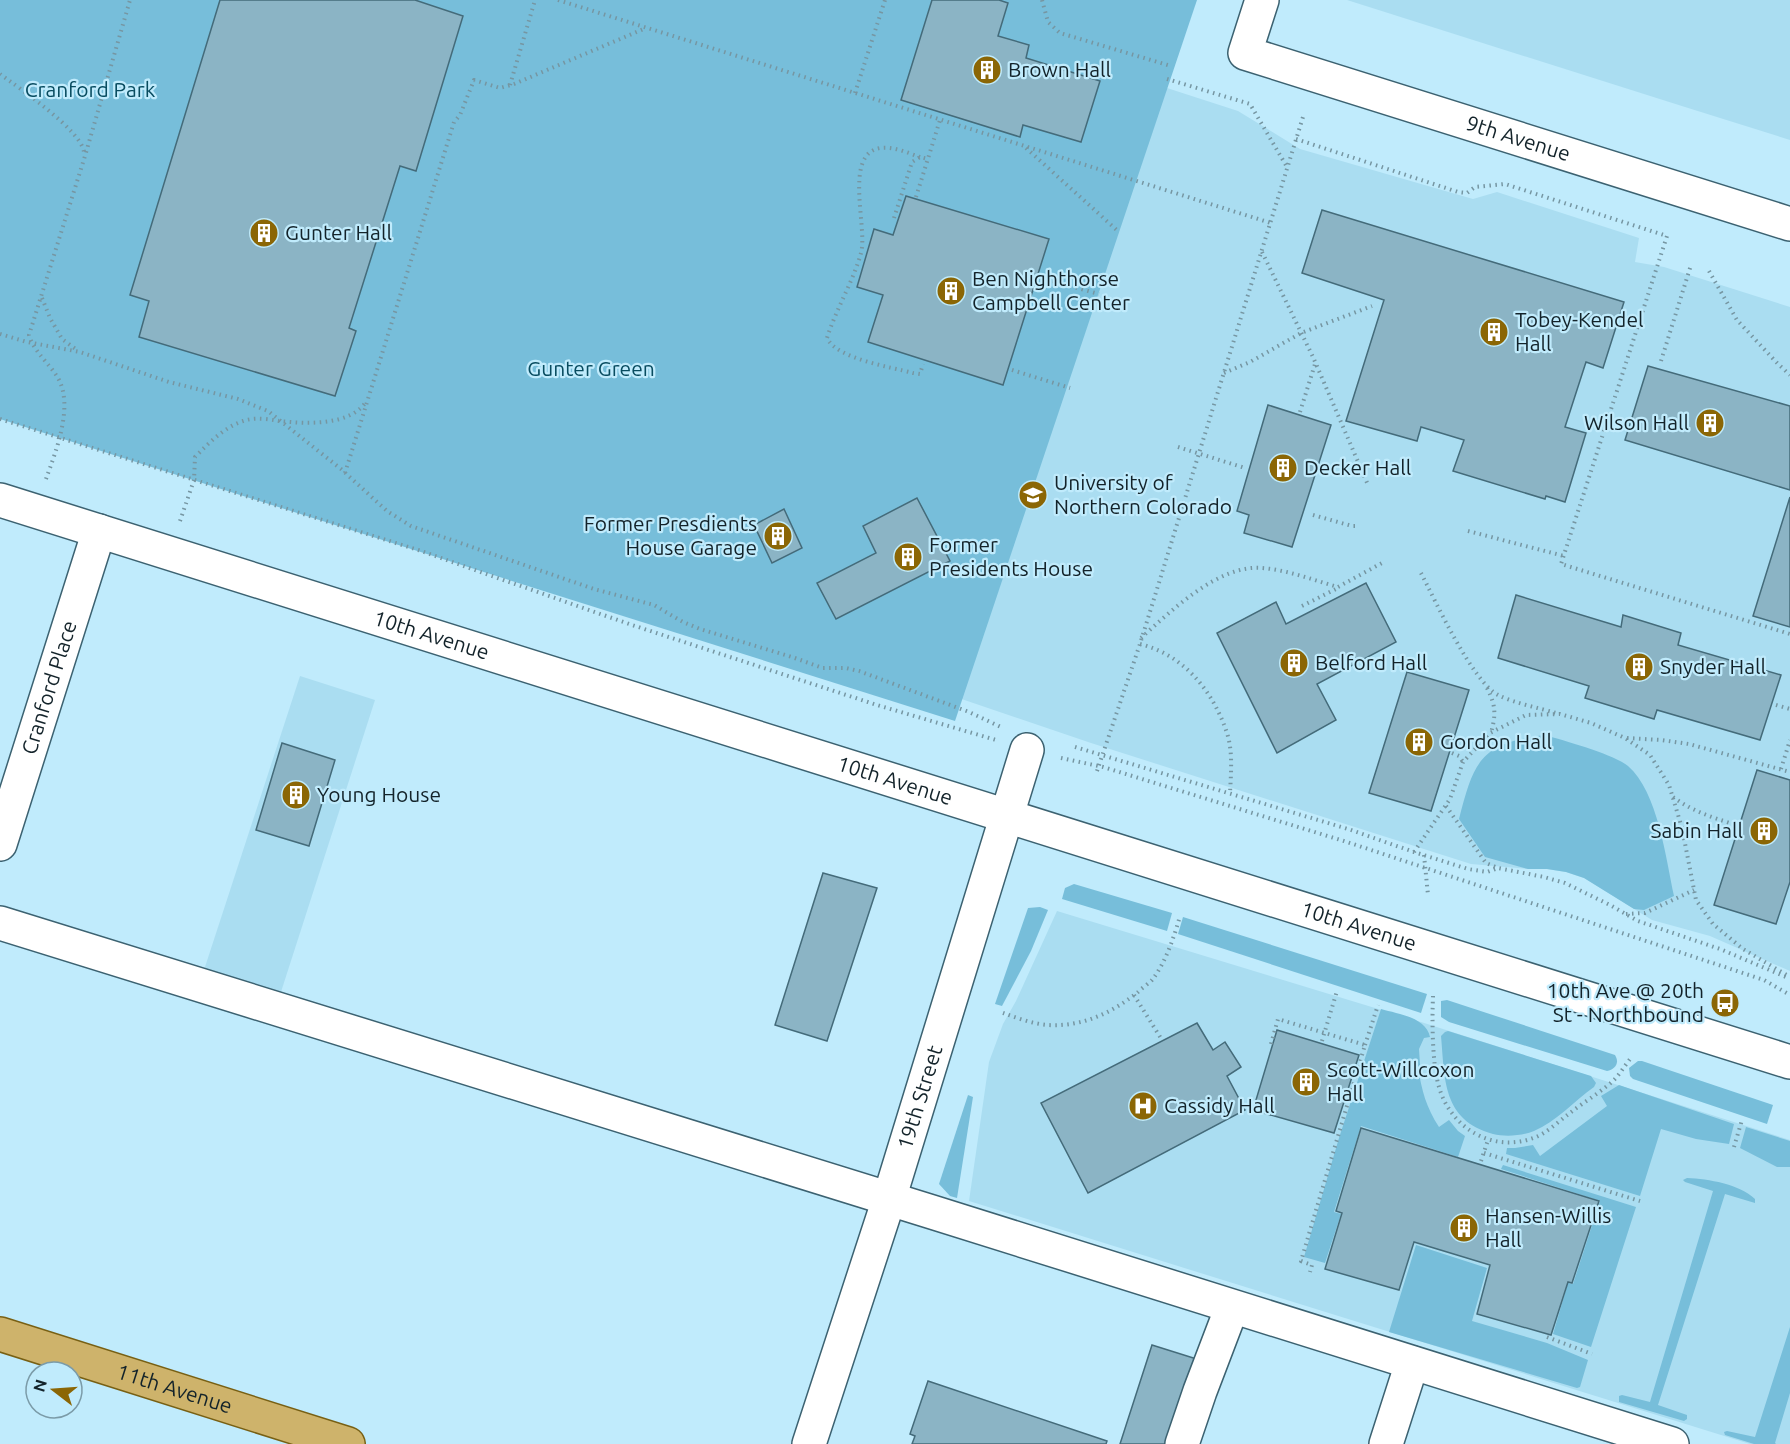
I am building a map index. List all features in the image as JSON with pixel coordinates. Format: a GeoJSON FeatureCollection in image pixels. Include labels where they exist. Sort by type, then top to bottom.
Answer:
{"type":"FeatureCollection","features":[{"type":"Feature","properties":{"kind":"main road","name":"11th Avenue"},"geometry":{"type":"LineString","coordinates":[[2,1342],[348,1444]]}},
{"type":"Feature","properties":{"kind":"street","name":"9th Avenue"},"geometry":{"type":"LineString","coordinates":[[1262,0],[1245,53],[1790,224]]}},
{"type":"Feature","properties":{"kind":"street","name":"10th Avenue"},"geometry":{"type":"LineString","coordinates":[[0,500],[1790,1062]]}},
{"type":"Feature","properties":{"kind":"street","name":"Cranford Place"},"geometry":{"type":"LineString","coordinates":[[0,844],[99,531]]}},
{"type":"Feature","properties":{"kind":"street","name":"19th Street"},"geometry":{"type":"LineString","coordinates":[[808,1444],[889,1199],[1005,815],[1016,740]]}},
{"type":"Feature","properties":{"kind":"street"},"geometry":{"type":"LineString","coordinates":[[0,923],[1672,1444]]}},
{"type":"Feature","properties":{"kind":"street"},"geometry":{"type":"LineString","coordinates":[[1182,1444],[1233,1307]]}},
{"type":"Feature","properties":{"kind":"street"},"geometry":{"type":"LineString","coordinates":[[1386,1444],[1412,1363]]}},
{"type":"Feature","properties":{"kind":"path"},"geometry":{"type":"LineString","coordinates":[[44,485],[60,438],[64,391],[58,378],[32,343],[29,335],[85,156],[130,0]]}},
{"type":"Feature","properties":{"kind":"path"},"geometry":{"type":"LineString","coordinates":[[510,85],[535,0]]}},
{"type":"Feature","properties":{"kind":"path"},"geometry":{"type":"LineString","coordinates":[[558,0],[1270,224]]}},
{"type":"Feature","properties":{"kind":"path"},"geometry":{"type":"LineString","coordinates":[[855,93],[885,0]]}},
{"type":"Feature","properties":{"kind":"path"},"geometry":{"type":"LineString","coordinates":[[1041,0],[1048,22],[1060,33],[1171,66]]}},
{"type":"Feature","properties":{"kind":"path"},"geometry":{"type":"LineString","coordinates":[[345,473],[454,122],[460,115],[474,80],[500,88],[510,85],[646,28]]}},
{"type":"Feature","properties":{"kind":"path"},"geometry":{"type":"LineString","coordinates":[[0,74],[72,132],[83,145],[85,156]]}},
{"type":"Feature","properties":{"kind":"path"},"geometry":{"type":"LineString","coordinates":[[1167,79],[1250,104],[1288,167]]}},
{"type":"Feature","properties":{"kind":"path"},"geometry":{"type":"LineString","coordinates":[[1098,769],[1140,642],[1303,117]]}},
{"type":"Feature","properties":{"kind":"path"},"geometry":{"type":"LineString","coordinates":[[916,197],[940,120]]}},
{"type":"Feature","properties":{"kind":"path"},"geometry":{"type":"LineString","coordinates":[[1296,139],[1458,192],[1467,193],[1474,188],[1505,184],[1666,236],[1561,564],[1790,634]]}},
{"type":"Feature","properties":{"kind":"path"},"geometry":{"type":"LineString","coordinates":[[1025,146],[1119,232]]}},
{"type":"Feature","properties":{"kind":"path"},"geometry":{"type":"LineString","coordinates":[[923,364],[920,374],[913,373],[852,356],[838,350],[830,344],[827,338],[862,251],[859,185],[860,169],[864,158],[873,150],[882,148],[928,159]]}},
{"type":"Feature","properties":{"kind":"path"},"geometry":{"type":"LineString","coordinates":[[894,218],[912,162],[920,157]]}},
{"type":"Feature","properties":{"kind":"path"},"geometry":{"type":"LineString","coordinates":[[1262,252],[1315,363],[1368,485]]}},
{"type":"Feature","properties":{"kind":"path"},"geometry":{"type":"LineString","coordinates":[[1661,361],[1691,265]]}},
{"type":"Feature","properties":{"kind":"path"},"geometry":{"type":"LineString","coordinates":[[1709,271],[1737,320],[1790,375]]}},
{"type":"Feature","properties":{"kind":"path"},"geometry":{"type":"LineString","coordinates":[[1041,278],[1099,294]]}},
{"type":"Feature","properties":{"kind":"path"},"geometry":{"type":"LineString","coordinates":[[42,298],[62,339],[80,352]]}},
{"type":"Feature","properties":{"kind":"path"},"geometry":{"type":"LineString","coordinates":[[1224,373],[1250,362],[1301,333],[1372,306]]}},
{"type":"Feature","properties":{"kind":"path"},"geometry":{"type":"LineString","coordinates":[[0,334],[80,352],[169,382],[238,399],[268,411],[345,473],[387,511],[411,526],[594,589],[654,606],[700,629],[823,668],[846,668],[859,671],[958,708],[1016,740]]}},
{"type":"Feature","properties":{"kind":"path"},"geometry":{"type":"LineString","coordinates":[[1300,412],[1315,363]]}},
{"type":"Feature","properties":{"kind":"path"},"geometry":{"type":"LineString","coordinates":[[1012,370],[1070,388]]}},
{"type":"Feature","properties":{"kind":"path"},"geometry":{"type":"LineString","coordinates":[[178,529],[194,480],[195,457],[217,435],[243,421],[266,418],[315,422],[343,419],[359,411],[369,396]]}},
{"type":"Feature","properties":{"kind":"path"},"geometry":{"type":"LineString","coordinates":[[0,419],[418,550],[629,624],[877,705],[1016,740],[1098,769],[1336,838],[1764,980],[1790,995]]}},
{"type":"Feature","properties":{"kind":"path"},"geometry":{"type":"LineString","coordinates":[[1178,447],[1245,468]]}},
{"type":"Feature","properties":{"kind":"path"},"geometry":{"type":"LineString","coordinates":[[1313,515],[1359,526]]}},
{"type":"Feature","properties":{"kind":"path"},"geometry":{"type":"LineString","coordinates":[[1468,531],[1564,556]]}},
{"type":"Feature","properties":{"kind":"path"},"geometry":{"type":"LineString","coordinates":[[1302,606],[1382,563]]}},
{"type":"Feature","properties":{"kind":"path"},"geometry":{"type":"LineString","coordinates":[[1140,642],[1177,606],[1229,574],[1244,569],[1260,568],[1286,572],[1338,587]]}},
{"type":"Feature","properties":{"kind":"path"},"geometry":{"type":"LineString","coordinates":[[1421,573],[1457,642],[1494,701],[1496,716],[1490,733]]}},
{"type":"Feature","properties":{"kind":"path"},"geometry":{"type":"LineString","coordinates":[[1140,642],[1174,658],[1196,677],[1213,702],[1227,734],[1231,765],[1230,793]]}},
{"type":"Feature","properties":{"kind":"path"},"geometry":{"type":"LineString","coordinates":[[1486,685],[1498,695],[1591,723],[1625,738],[1650,755],[1669,784],[1682,828],[1696,900],[1713,924],[1743,949],[1790,977]]}},
{"type":"Feature","properties":{"kind":"path"},"geometry":{"type":"LineString","coordinates":[[1776,705],[1790,709]]}},
{"type":"Feature","properties":{"kind":"path"},"geometry":{"type":"LineString","coordinates":[[1414,852],[1450,799],[1463,762],[1490,733],[1526,715],[1560,714]]}},
{"type":"Feature","properties":{"kind":"path"},"geometry":{"type":"LineString","coordinates":[[1625,738],[1689,744],[1790,772]]}},
{"type":"Feature","properties":{"kind":"path"},"geometry":{"type":"LineString","coordinates":[[1781,769],[1790,740]]}},
{"type":"Feature","properties":{"kind":"path"},"geometry":{"type":"LineString","coordinates":[[1075,747],[1348,829],[1468,869],[1488,872],[1498,868]]}},
{"type":"Feature","properties":{"kind":"path"},"geometry":{"type":"LineString","coordinates":[[1452,753],[1459,756],[1463,762]]}},
{"type":"Feature","properties":{"kind":"path"},"geometry":{"type":"LineString","coordinates":[[1672,796],[1687,807],[1704,815],[1732,824]]}},
{"type":"Feature","properties":{"kind":"path"},"geometry":{"type":"LineString","coordinates":[[1446,806],[1486,863],[1498,868],[1565,883],[1638,921],[1720,949],[1790,977]]}},
{"type":"Feature","properties":{"kind":"path"},"geometry":{"type":"LineString","coordinates":[[1424,855],[1428,895]]}},
{"type":"Feature","properties":{"kind":"path"},"geometry":{"type":"LineString","coordinates":[[1625,914],[1645,913],[1694,890]]}},
{"type":"Feature","properties":{"kind":"path"},"geometry":{"type":"LineString","coordinates":[[1003,1013],[1046,1025],[1069,1025],[1098,1018],[1128,1000],[1152,980],[1174,938],[1180,916]]}},
{"type":"Feature","properties":{"kind":"path"},"geometry":{"type":"LineString","coordinates":[[1322,1041],[1337,991]]}},
{"type":"Feature","properties":{"kind":"path"},"geometry":{"type":"LineString","coordinates":[[1134,995],[1162,1041]]}},
{"type":"Feature","properties":{"kind":"path"},"geometry":{"type":"LineString","coordinates":[[1433,996],[1438,1086],[1447,1106],[1458,1121],[1474,1134],[1488,1140],[1506,1143],[1537,1136],[1615,1079],[1631,1058]]}},
{"type":"Feature","properties":{"kind":"path"},"geometry":{"type":"LineString","coordinates":[[1310,1272],[1311,1264],[1300,1261],[1378,1005]]}},
{"type":"Feature","properties":{"kind":"path"},"geometry":{"type":"LineString","coordinates":[[1271,1044],[1278,1019],[1365,1045]]}},
{"type":"Feature","properties":{"kind":"path"},"geometry":{"type":"LineString","coordinates":[[1734,1147],[1742,1120]]}},
{"type":"Feature","properties":{"kind":"path"},"geometry":{"type":"LineString","coordinates":[[1481,1161],[1488,1140]]}},
{"type":"Feature","properties":{"kind":"path"},"geometry":{"type":"LineString","coordinates":[[1484,1154],[1640,1201]]}},
{"type":"Feature","properties":{"kind":"path"},"geometry":{"type":"LineString","coordinates":[[1547,1337],[1592,1354]]}},
{"type":"Feature","properties":{"kind":"shaded area","name":"University of Northern Colorado"},"geometry":{"type":"Polygon","coordinates":[[[0,0],[1167,88],[1238,111],[1300,149],[1473,199],[1497,192],[1639,238],[1635,262],[1664,267],[1790,307],[1790,971],[1710,936],[1652,920],[1584,878],[1566,872],[1471,864],[1091,743],[894,676],[0,0]]]}},
{"type":"Feature","properties":{"kind":"shaded area"},"geometry":{"type":"Polygon","coordinates":[[[1347,0],[1790,0],[1790,140],[1685,107],[1347,0]]]}},
{"type":"Feature","properties":{"kind":"shaded area"},"geometry":{"type":"Polygon","coordinates":[[[300,676],[375,700],[280,995],[204,970],[300,676]]]}},
{"type":"Feature","properties":{"kind":"shaded area"},"geometry":{"type":"Polygon","coordinates":[[[1057,911],[1421,1022],[1790,1140],[1790,1444],[1750,1444],[969,1201],[989,1062],[1003,1024],[1016,1001],[1057,911]]]}},
{"type":"Feature","properties":{"kind":"green space"},"geometry":{"type":"Polygon","coordinates":[[[0,0],[1197,0],[955,721],[0,419],[0,0]]]}},
{"type":"Feature","properties":{"kind":"green space"},"geometry":{"type":"Polygon","coordinates":[[[1545,735],[1621,761],[1638,778],[1654,809],[1674,896],[1644,910],[1634,909],[1584,878],[1566,872],[1528,869],[1485,857],[1459,819],[1476,769],[1484,758],[1507,743],[1545,735]]]}},
{"type":"Feature","properties":{"kind":"green space"},"geometry":{"type":"Polygon","coordinates":[[[1074,884],[1172,913],[1167,931],[1062,899],[1065,888],[1074,884]]]}},
{"type":"Feature","properties":{"kind":"green space"},"geometry":{"type":"Polygon","coordinates":[[[1040,907],[1048,910],[1031,951],[1002,1006],[995,1004],[1028,908],[1040,907]]]}},
{"type":"Feature","properties":{"kind":"green space"},"geometry":{"type":"Polygon","coordinates":[[[1183,917],[1427,994],[1421,1013],[1178,934],[1183,917]]]}},
{"type":"Feature","properties":{"kind":"green space"},"geometry":{"type":"Polygon","coordinates":[[[1447,1000],[1615,1055],[1617,1063],[1607,1071],[1449,1022],[1441,1017],[1441,1001],[1447,1000]]]}},
{"type":"Feature","properties":{"kind":"green space"},"geometry":{"type":"Polygon","coordinates":[[[1381,1009],[1410,1017],[1427,1030],[1430,1037],[1424,1038],[1419,1049],[1420,1065],[1418,1068],[1425,1099],[1439,1127],[1449,1120],[1465,1136],[1458,1157],[1361,1126],[1334,1212],[1341,1214],[1325,1263],[1304,1257],[1339,1138],[1381,1009]]]}},
{"type":"Feature","properties":{"kind":"green space"},"geometry":{"type":"Polygon","coordinates":[[[1448,1031],[1591,1076],[1596,1083],[1594,1087],[1542,1127],[1519,1135],[1493,1134],[1476,1128],[1464,1119],[1449,1096],[1441,1036],[1448,1031]]]}},
{"type":"Feature","properties":{"kind":"green space"},"geometry":{"type":"Polygon","coordinates":[[[1638,1061],[1773,1105],[1767,1124],[1633,1079],[1629,1068],[1638,1061]]]}},
{"type":"Feature","properties":{"kind":"green space"},"geometry":{"type":"Polygon","coordinates":[[[1619,1085],[1734,1124],[1729,1144],[1696,1139],[1661,1129],[1640,1196],[1506,1154],[1507,1148],[1533,1145],[1540,1156],[1607,1106],[1601,1096],[1619,1085]]]}},
{"type":"Feature","properties":{"kind":"green space"},"geometry":{"type":"Polygon","coordinates":[[[968,1095],[973,1097],[957,1198],[950,1196],[939,1184],[968,1095]]]}},
{"type":"Feature","properties":{"kind":"green space"},"geometry":{"type":"Polygon","coordinates":[[[1746,1127],[1790,1141],[1790,1167],[1777,1167],[1740,1148],[1746,1127]]]}},
{"type":"Feature","properties":{"kind":"green space"},"geometry":{"type":"Polygon","coordinates":[[[1503,1165],[1636,1207],[1591,1347],[1553,1334],[1568,1283],[1573,1284],[1600,1201],[1501,1169],[1503,1165]]]}},
{"type":"Feature","properties":{"kind":"green space"},"geometry":{"type":"Polygon","coordinates":[[[1687,1178],[1732,1186],[1755,1199],[1755,1203],[1725,1194],[1658,1405],[1687,1415],[1684,1421],[1619,1402],[1619,1396],[1650,1402],[1713,1191],[1683,1180],[1687,1178]]]}},
{"type":"Feature","properties":{"kind":"green space"},"geometry":{"type":"Polygon","coordinates":[[[1416,1245],[1487,1268],[1472,1321],[1547,1343],[1588,1360],[1580,1387],[1389,1332],[1416,1245]]]}},
{"type":"Feature","properties":{"kind":"green space"},"geometry":{"type":"Polygon","coordinates":[[[1790,1327],[1790,1393],[1776,1444],[1754,1444],[1725,1435],[1724,1432],[1727,1431],[1755,1437],[1790,1327]]]}},
{"type":"Feature","properties":{"kind":"building","name":"Gunter Hall"},"geometry":{"type":"Polygon","coordinates":[[[220,0],[415,0],[463,16],[416,171],[400,166],[349,328],[356,331],[335,396],[139,337],[149,301],[130,295],[220,0]]]}},
{"type":"Feature","properties":{"kind":"building","name":"Brown Hall"},"geometry":{"type":"Polygon","coordinates":[[[932,0],[999,0],[1008,3],[998,36],[1029,45],[1026,58],[1100,81],[1081,142],[1023,125],[1020,137],[901,100],[932,0]]]}},
{"type":"Feature","properties":{"kind":"building","name":"Ben Nighthorse Campbell Center"},"geometry":{"type":"Polygon","coordinates":[[[906,196],[1049,239],[1003,385],[868,342],[883,295],[857,287],[874,229],[893,235],[906,196]]]}},
{"type":"Feature","properties":{"kind":"building","name":"Tobey-Kendel Hall"},"geometry":{"type":"Polygon","coordinates":[[[1322,210],[1624,302],[1603,368],[1586,362],[1565,427],[1586,433],[1565,502],[1546,496],[1545,499],[1453,471],[1464,440],[1421,427],[1417,441],[1346,421],[1384,300],[1302,273],[1322,210]]]}},
{"type":"Feature","properties":{"kind":"building","name":"Wilson Hall"},"geometry":{"type":"Polygon","coordinates":[[[1648,366],[1790,406],[1790,490],[1625,440],[1648,366]]]}},
{"type":"Feature","properties":{"kind":"building","name":"Decker Hall"},"geometry":{"type":"Polygon","coordinates":[[[1268,405],[1331,425],[1292,547],[1244,533],[1249,515],[1237,511],[1268,405]]]}},
{"type":"Feature","properties":{"kind":"building"},"geometry":{"type":"Polygon","coordinates":[[[1790,497],[1790,627],[1753,616],[1790,497]]]}},
{"type":"Feature","properties":{"kind":"building","name":"Former Presidents House"},"geometry":{"type":"Polygon","coordinates":[[[917,498],[950,561],[836,619],[817,583],[876,553],[863,526],[917,498]]]}},
{"type":"Feature","properties":{"kind":"building","name":"Former Presdients House Garage"},"geometry":{"type":"Polygon","coordinates":[[[784,509],[802,548],[772,563],[754,525],[784,509]]]}},
{"type":"Feature","properties":{"kind":"building","name":"Belford Hall"},"geometry":{"type":"Polygon","coordinates":[[[1366,583],[1396,642],[1317,684],[1336,720],[1277,753],[1217,633],[1276,602],[1286,624],[1366,583]]]}},
{"type":"Feature","properties":{"kind":"building","name":"Snyder Hall"},"geometry":{"type":"Polygon","coordinates":[[[1516,595],[1621,627],[1623,615],[1681,633],[1678,645],[1781,675],[1760,740],[1657,710],[1654,719],[1585,698],[1589,686],[1498,658],[1516,595]]]}},
{"type":"Feature","properties":{"kind":"building","name":"Gordon Hall"},"geometry":{"type":"Polygon","coordinates":[[[1407,672],[1469,690],[1431,811],[1369,793],[1407,672]]]}},
{"type":"Feature","properties":{"kind":"building","name":"Young House"},"geometry":{"type":"Polygon","coordinates":[[[282,743],[335,760],[309,846],[256,830],[282,743]]]}},
{"type":"Feature","properties":{"kind":"building","name":"Sabin Hall"},"geometry":{"type":"Polygon","coordinates":[[[1757,770],[1790,780],[1790,882],[1776,924],[1714,905],[1757,770]]]}},
{"type":"Feature","properties":{"kind":"building"},"geometry":{"type":"Polygon","coordinates":[[[823,873],[877,888],[827,1041],[775,1025],[823,873]]]}},
{"type":"Feature","properties":{"kind":"building","name":"Cassidy Hall"},"geometry":{"type":"Polygon","coordinates":[[[1197,1023],[1213,1050],[1225,1042],[1241,1067],[1227,1076],[1245,1110],[1088,1193],[1041,1103],[1197,1023]]]}},
{"type":"Feature","properties":{"kind":"building","name":"Scott-Willcoxon Hall"},"geometry":{"type":"Polygon","coordinates":[[[1277,1030],[1359,1055],[1334,1133],[1253,1110],[1277,1030]]]}},
{"type":"Feature","properties":{"kind":"building","name":"Hansen-Willis Hall"},"geometry":{"type":"Polygon","coordinates":[[[1361,1128],[1599,1201],[1572,1283],[1568,1282],[1551,1335],[1477,1314],[1490,1265],[1414,1242],[1399,1290],[1325,1269],[1342,1213],[1336,1211],[1361,1128]]]}},
{"type":"Feature","properties":{"kind":"building"},"geometry":{"type":"Polygon","coordinates":[[[1152,1345],[1203,1361],[1178,1444],[1120,1444],[1152,1345]]]}},
{"type":"Feature","properties":{"kind":"building"},"geometry":{"type":"Polygon","coordinates":[[[928,1381],[1107,1441],[1106,1444],[912,1444],[915,1436],[910,1434],[928,1381]]]}},
{"type":"Feature","properties":{"kind":"place","name":"Brown Hall"},"geometry":{"type":"Point","coordinates":[987,70]}},
{"type":"Feature","properties":{"kind":"place","name":"Gunter Hall"},"geometry":{"type":"Point","coordinates":[264,233]}},
{"type":"Feature","properties":{"kind":"place","name":"Ben Nighthorse Campbell Center"},"geometry":{"type":"Point","coordinates":[951,291]}},
{"type":"Feature","properties":{"kind":"place","name":"Tobey-Kendel Hall"},"geometry":{"type":"Point","coordinates":[1494,332]}},
{"type":"Feature","properties":{"kind":"place","name":"Wilson Hall"},"geometry":{"type":"Point","coordinates":[1710,423]}},
{"type":"Feature","properties":{"kind":"place","name":"Decker Hall"},"geometry":{"type":"Point","coordinates":[1283,468]}},
{"type":"Feature","properties":{"kind":"place","name":"University of Northern Colorado"},"geometry":{"type":"Point","coordinates":[1033,495]}},
{"type":"Feature","properties":{"kind":"place","name":"Former Presdients House Garage"},"geometry":{"type":"Point","coordinates":[778,536]}},
{"type":"Feature","properties":{"kind":"place","name":"Former Presidents House"},"geometry":{"type":"Point","coordinates":[908,557]}},
{"type":"Feature","properties":{"kind":"place","name":"Belford Hall"},"geometry":{"type":"Point","coordinates":[1294,663]}},
{"type":"Feature","properties":{"kind":"place","name":"Snyder Hall"},"geometry":{"type":"Point","coordinates":[1639,667]}},
{"type":"Feature","properties":{"kind":"place","name":"Gordon Hall"},"geometry":{"type":"Point","coordinates":[1419,742]}},
{"type":"Feature","properties":{"kind":"place","name":"Young House"},"geometry":{"type":"Point","coordinates":[296,795]}},
{"type":"Feature","properties":{"kind":"place","name":"Sabin Hall"},"geometry":{"type":"Point","coordinates":[1764,831]}},
{"type":"Feature","properties":{"kind":"place","name":"10th Ave @ 20th St - Northbound"},"geometry":{"type":"Point","coordinates":[1725,1003]}},
{"type":"Feature","properties":{"kind":"place","name":"Scott-Willcoxon Hall"},"geometry":{"type":"Point","coordinates":[1306,1082]}},
{"type":"Feature","properties":{"kind":"place","name":"Cassidy Hall"},"geometry":{"type":"Point","coordinates":[1143,1106]}},
{"type":"Feature","properties":{"kind":"place","name":"Hansen-Willis Hall"},"geometry":{"type":"Point","coordinates":[1464,1228]}},
{"type":"Feature","properties":{"kind":"park label","name":"Cranford Park"},"geometry":{"type":"Point","coordinates":[90,90]}},
{"type":"Feature","properties":{"kind":"park label","name":"Gunter Green"},"geometry":{"type":"Point","coordinates":[591,369]}}]}
